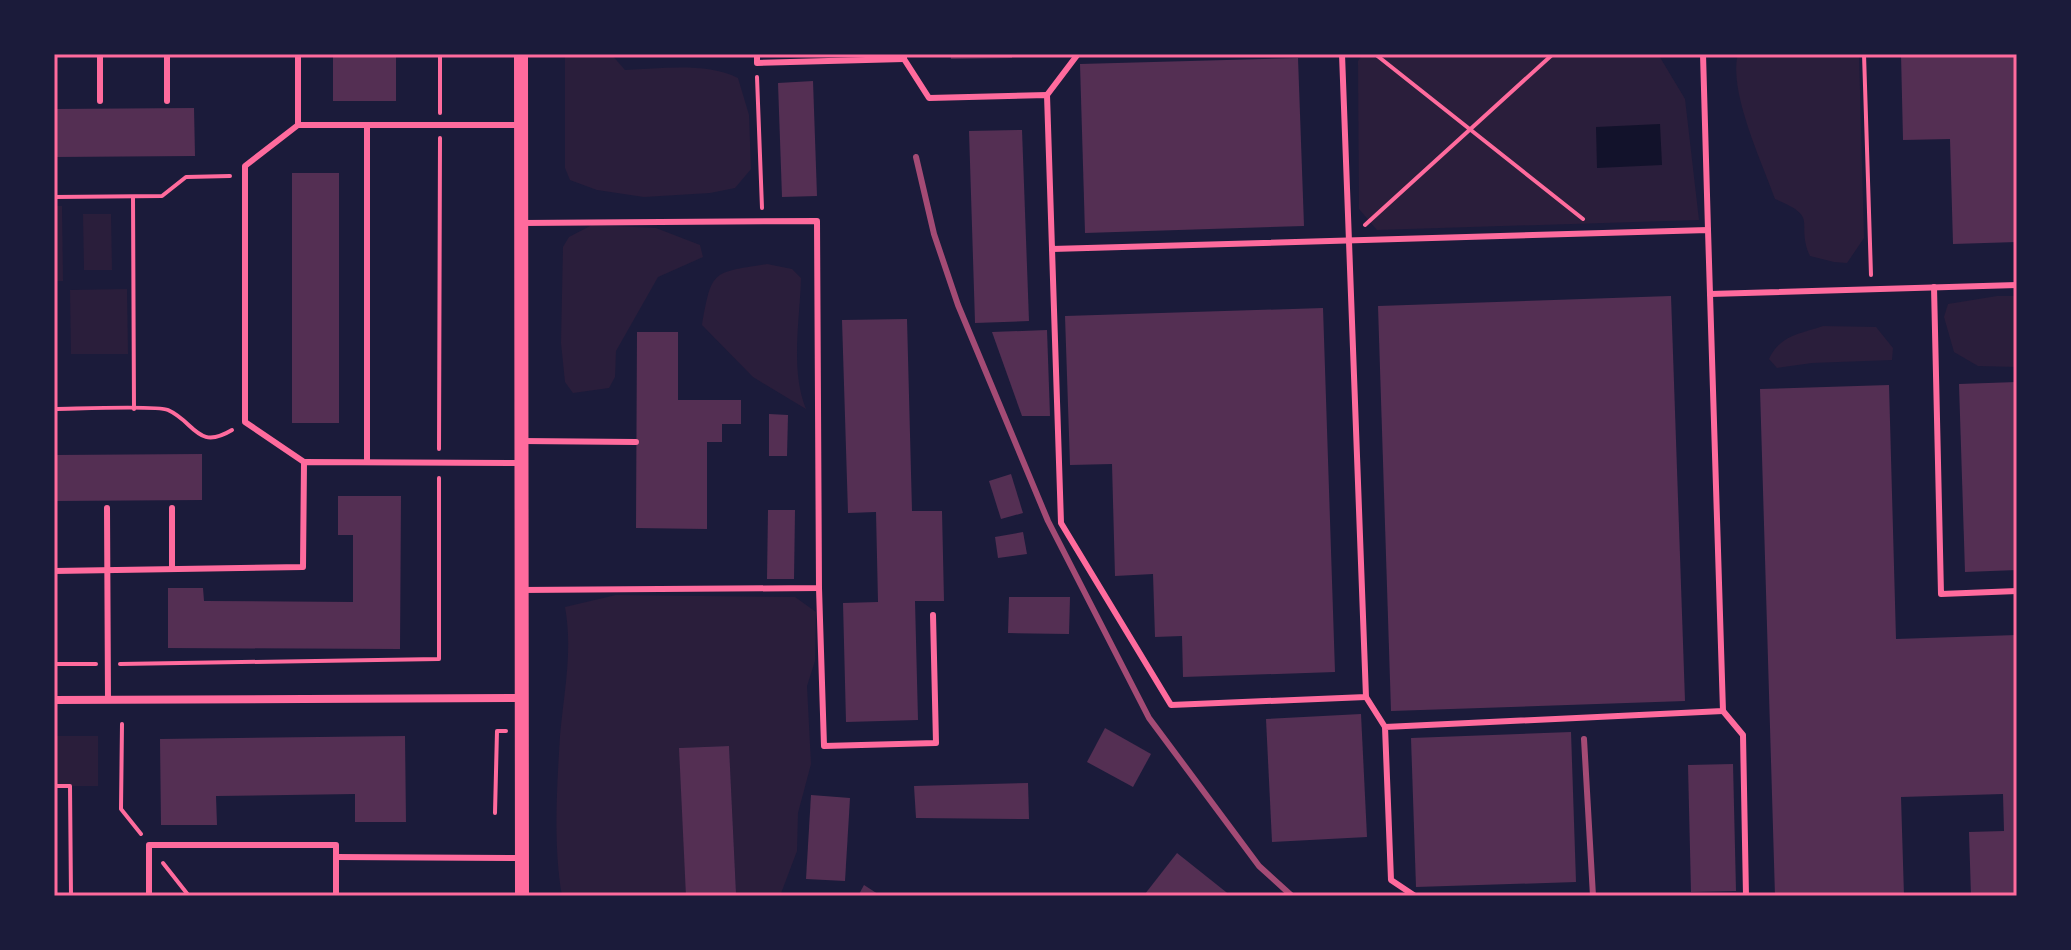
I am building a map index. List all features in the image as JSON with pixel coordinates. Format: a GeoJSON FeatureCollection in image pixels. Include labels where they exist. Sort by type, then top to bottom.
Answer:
{"type":"FeatureCollection","features":[{"type":"Feature","properties":{"kind":"street"},"geometry":{"type":"LineString","coordinates":[[521,54],[522,896]]}},
{"type":"Feature","properties":{"kind":"street"},"geometry":{"type":"LineString","coordinates":[[54,700],[521,698]]}},
{"type":"Feature","properties":{"kind":"lane"},"geometry":{"type":"LineString","coordinates":[[100,54],[100,101]]}},
{"type":"Feature","properties":{"kind":"lane"},"geometry":{"type":"LineString","coordinates":[[167,54],[167,101]]}},
{"type":"Feature","properties":{"kind":"lane"},"geometry":{"type":"LineString","coordinates":[[298,54],[298,125]]}},
{"type":"Feature","properties":{"kind":"lane"},"geometry":{"type":"LineString","coordinates":[[757,54],[757,63],[904,56],[929,98],[1047,95]]}},
{"type":"Feature","properties":{"kind":"lane"},"geometry":{"type":"LineString","coordinates":[[1078,54],[1047,95],[1061,523],[1171,705],[1366,697]]}},
{"type":"Feature","properties":{"kind":"lane"},"geometry":{"type":"LineString","coordinates":[[1342,54],[1366,697],[1385,727],[1391,880],[1415,896]]}},
{"type":"Feature","properties":{"kind":"lane"},"geometry":{"type":"LineString","coordinates":[[1703,54],[1723,711],[1743,735],[1746,896]]}},
{"type":"Feature","properties":{"kind":"lane"},"geometry":{"type":"LineString","coordinates":[[521,125],[298,125],[245,166],[245,422],[304,462],[522,463]]}},
{"type":"Feature","properties":{"kind":"lane"},"geometry":{"type":"LineString","coordinates":[[367,125],[367,462]]}},
{"type":"Feature","properties":{"kind":"lane"},"geometry":{"type":"LineString","coordinates":[[521,223],[817,221],[819,588],[824,746],[936,743],[933,615]]}},
{"type":"Feature","properties":{"kind":"lane"},"geometry":{"type":"LineString","coordinates":[[1052,249],[1708,230]]}},
{"type":"Feature","properties":{"kind":"lane"},"geometry":{"type":"LineString","coordinates":[[1710,294],[2017,285]]}},
{"type":"Feature","properties":{"kind":"lane"},"geometry":{"type":"LineString","coordinates":[[1934,287],[1941,594],[2017,591]]}},
{"type":"Feature","properties":{"kind":"lane"},"geometry":{"type":"LineString","coordinates":[[522,441],[636,442]]}},
{"type":"Feature","properties":{"kind":"lane"},"geometry":{"type":"LineString","coordinates":[[54,571],[303,567],[304,462]]}},
{"type":"Feature","properties":{"kind":"lane"},"geometry":{"type":"LineString","coordinates":[[107,508],[108,700]]}},
{"type":"Feature","properties":{"kind":"lane"},"geometry":{"type":"LineString","coordinates":[[172,508],[172,569]]}},
{"type":"Feature","properties":{"kind":"lane"},"geometry":{"type":"LineString","coordinates":[[521,590],[819,588]]}},
{"type":"Feature","properties":{"kind":"lane"},"geometry":{"type":"LineString","coordinates":[[1385,727],[1723,711]]}},
{"type":"Feature","properties":{"kind":"lane"},"geometry":{"type":"LineString","coordinates":[[149,896],[149,845],[336,845],[336,896]]}},
{"type":"Feature","properties":{"kind":"lane"},"geometry":{"type":"LineString","coordinates":[[336,857],[521,858]]}},
{"type":"Feature","properties":{"kind":"path"},"geometry":{"type":"LineString","coordinates":[[1375,54],[1600,233]]}},
{"type":"Feature","properties":{"kind":"path"},"geometry":{"type":"LineString","coordinates":[[1349,240],[1553,54]]}},
{"type":"Feature","properties":{"kind":"path"},"geometry":{"type":"LineString","coordinates":[[1864,54],[1872,289]]}},
{"type":"Feature","properties":{"kind":"path"},"geometry":{"type":"LineString","coordinates":[[757,63],[762,222]]}},
{"type":"Feature","properties":{"kind":"path"},"geometry":{"type":"LineString","coordinates":[[54,197],[162,196],[186,177],[245,176]]}},
{"type":"Feature","properties":{"kind":"path"},"geometry":{"type":"LineString","coordinates":[[133,197],[134,409]]}},
{"type":"Feature","properties":{"kind":"path"},"geometry":{"type":"LineString","coordinates":[[54,409],[166,409],[202,437],[221,437],[245,422]]}},
{"type":"Feature","properties":{"kind":"path"},"geometry":{"type":"LineString","coordinates":[[122,724],[121,809],[189,896]]}},
{"type":"Feature","properties":{"kind":"path"},"geometry":{"type":"LineString","coordinates":[[54,786],[70,786],[71,896]]}},
{"type":"Feature","properties":{"kind":"shaded area"},"geometry":{"type":"Polygon","coordinates":[[[565,54],[611,54],[625,70],[697,68],[738,78],[749,115],[751,169],[735,188],[710,193],[644,197],[597,190],[570,180],[565,168],[565,54]]]}},
{"type":"Feature","properties":{"kind":"shaded area"},"geometry":{"type":"Polygon","coordinates":[[[1363,54],[1658,54],[1685,99],[1699,220],[1377,230],[1359,209],[1358,61],[1363,54]]]}},
{"type":"Feature","properties":{"kind":"shaded area"},"geometry":{"type":"Polygon","coordinates":[[[1738,54],[1859,54],[1864,238],[1847,263],[1810,256],[1802,216],[1775,199],[1742,106],[1736,69],[1738,54]]]}},
{"type":"Feature","properties":{"kind":"shaded area"},"geometry":{"type":"Polygon","coordinates":[[[1660,124],[1662,165],[1597,168],[1596,127],[1660,124]]]}},
{"type":"Feature","properties":{"kind":"shaded area"},"geometry":{"type":"Polygon","coordinates":[[[54,206],[62,206],[63,281],[54,281],[54,206]]]}},
{"type":"Feature","properties":{"kind":"shaded area"},"geometry":{"type":"Polygon","coordinates":[[[83,214],[111,214],[112,270],[84,270],[83,214]]]}},
{"type":"Feature","properties":{"kind":"shaded area"},"geometry":{"type":"Polygon","coordinates":[[[592,225],[656,228],[700,245],[703,257],[658,277],[616,351],[615,377],[609,388],[573,393],[565,382],[561,343],[563,247],[569,237],[592,225]]]}},
{"type":"Feature","properties":{"kind":"shaded area"},"geometry":{"type":"Polygon","coordinates":[[[767,264],[792,269],[801,278],[797,361],[806,409],[753,377],[702,325],[712,283],[718,277],[735,269],[767,264]]]}},
{"type":"Feature","properties":{"kind":"shaded area"},"geometry":{"type":"Polygon","coordinates":[[[127,289],[128,354],[71,354],[70,290],[127,289]]]}},
{"type":"Feature","properties":{"kind":"shaded area"},"geometry":{"type":"Polygon","coordinates":[[[2017,296],[2017,367],[1978,366],[1954,352],[1944,317],[1948,304],[2017,296]]]}},
{"type":"Feature","properties":{"kind":"shaded area"},"geometry":{"type":"Polygon","coordinates":[[[1823,326],[1876,327],[1893,348],[1892,360],[1812,363],[1777,368],[1769,359],[1785,340],[1823,326]]]}},
{"type":"Feature","properties":{"kind":"shaded area"},"geometry":{"type":"Polygon","coordinates":[[[616,595],[795,597],[816,612],[815,661],[807,686],[811,764],[798,813],[797,851],[780,896],[687,896],[562,896],[556,816],[568,655],[565,607],[616,595]],[[729,746],[680,748],[687,896],[736,893],[729,746]]]}},
{"type":"Feature","properties":{"kind":"shaded area"},"geometry":{"type":"Polygon","coordinates":[[[54,736],[98,736],[98,786],[54,786],[54,736]]]}},
{"type":"Feature","properties":{"kind":"building"},"geometry":{"type":"Polygon","coordinates":[[[333,54],[396,54],[396,101],[333,101],[333,54]]]}},
{"type":"Feature","properties":{"kind":"building"},"geometry":{"type":"Polygon","coordinates":[[[950,54],[1012,54],[1012,58],[951,59],[950,54]]]}},
{"type":"Feature","properties":{"kind":"building"},"geometry":{"type":"Polygon","coordinates":[[[1901,54],[2017,54],[2017,242],[1953,244],[1950,139],[1903,140],[1901,54]]]}},
{"type":"Feature","properties":{"kind":"building"},"geometry":{"type":"Polygon","coordinates":[[[1298,58],[1304,226],[1085,233],[1080,64],[1298,58]]]}},
{"type":"Feature","properties":{"kind":"building"},"geometry":{"type":"Polygon","coordinates":[[[813,81],[817,196],[782,197],[778,83],[813,81]]]}},
{"type":"Feature","properties":{"kind":"building"},"geometry":{"type":"Polygon","coordinates":[[[194,108],[195,156],[54,157],[54,109],[194,108]]]}},
{"type":"Feature","properties":{"kind":"building"},"geometry":{"type":"Polygon","coordinates":[[[1022,130],[1029,321],[975,323],[969,131],[1022,130]]]}},
{"type":"Feature","properties":{"kind":"building"},"geometry":{"type":"Polygon","coordinates":[[[292,173],[339,173],[339,423],[292,423],[292,173]]]}},
{"type":"Feature","properties":{"kind":"building"},"geometry":{"type":"Polygon","coordinates":[[[1671,296],[1685,701],[1391,711],[1378,306],[1671,296]]]}},
{"type":"Feature","properties":{"kind":"building"},"geometry":{"type":"Polygon","coordinates":[[[1323,308],[1335,672],[1183,677],[1182,636],[1155,637],[1153,574],[1115,576],[1112,464],[1070,465],[1065,316],[1323,308]]]}},
{"type":"Feature","properties":{"kind":"building"},"geometry":{"type":"Polygon","coordinates":[[[907,319],[912,511],[942,511],[944,601],[915,601],[918,720],[846,722],[843,603],[878,602],[876,512],[848,513],[842,320],[907,319]]]}},
{"type":"Feature","properties":{"kind":"building"},"geometry":{"type":"Polygon","coordinates":[[[1047,330],[1050,416],[1022,416],[992,332],[1047,330]]]}},
{"type":"Feature","properties":{"kind":"building"},"geometry":{"type":"Polygon","coordinates":[[[637,332],[678,332],[678,400],[741,400],[741,424],[722,424],[722,442],[707,442],[707,529],[636,528],[637,332]]]}},
{"type":"Feature","properties":{"kind":"building"},"geometry":{"type":"Polygon","coordinates":[[[2017,382],[2017,570],[1965,572],[1959,384],[2017,382]]]}},
{"type":"Feature","properties":{"kind":"building"},"geometry":{"type":"Polygon","coordinates":[[[1889,385],[1896,639],[2017,635],[2017,896],[1971,896],[1969,832],[2004,831],[2003,794],[1901,797],[1904,896],[1775,896],[1760,389],[1889,385]]]}},
{"type":"Feature","properties":{"kind":"building"},"geometry":{"type":"Polygon","coordinates":[[[769,414],[788,415],[787,456],[769,456],[769,414]]]}},
{"type":"Feature","properties":{"kind":"building"},"geometry":{"type":"Polygon","coordinates":[[[202,454],[202,500],[54,501],[54,455],[202,454]]]}},
{"type":"Feature","properties":{"kind":"building"},"geometry":{"type":"Polygon","coordinates":[[[1011,474],[1023,513],[1001,519],[989,481],[1011,474]]]}},
{"type":"Feature","properties":{"kind":"building"},"geometry":{"type":"Polygon","coordinates":[[[338,496],[401,496],[400,649],[168,648],[168,588],[203,588],[204,601],[353,602],[353,535],[338,535],[338,496]]]}},
{"type":"Feature","properties":{"kind":"building"},"geometry":{"type":"Polygon","coordinates":[[[768,510],[795,510],[794,579],[767,579],[768,510]]]}},
{"type":"Feature","properties":{"kind":"building"},"geometry":{"type":"Polygon","coordinates":[[[1023,532],[1027,554],[998,558],[995,537],[1023,532]]]}},
{"type":"Feature","properties":{"kind":"building"},"geometry":{"type":"Polygon","coordinates":[[[1009,597],[1070,597],[1069,634],[1008,633],[1009,597]]]}},
{"type":"Feature","properties":{"kind":"building"},"geometry":{"type":"Polygon","coordinates":[[[1361,714],[1367,837],[1272,842],[1266,719],[1361,714]]]}},
{"type":"Feature","properties":{"kind":"building"},"geometry":{"type":"Polygon","coordinates":[[[1105,728],[1151,754],[1133,787],[1087,762],[1105,728]]]}},
{"type":"Feature","properties":{"kind":"building"},"geometry":{"type":"Polygon","coordinates":[[[1571,732],[1576,882],[1416,887],[1411,738],[1571,732]]]}},
{"type":"Feature","properties":{"kind":"building"},"geometry":{"type":"Polygon","coordinates":[[[405,736],[406,822],[355,822],[355,794],[216,796],[217,825],[161,825],[160,739],[405,736]]]}},
{"type":"Feature","properties":{"kind":"building"},"geometry":{"type":"Polygon","coordinates":[[[729,746],[736,893],[686,896],[679,748],[729,746]]]}},
{"type":"Feature","properties":{"kind":"building"},"geometry":{"type":"Polygon","coordinates":[[[1733,764],[1736,891],[1691,892],[1688,765],[1733,764]]]}},
{"type":"Feature","properties":{"kind":"building"},"geometry":{"type":"Polygon","coordinates":[[[1028,783],[1029,819],[916,818],[914,786],[1028,783]]]}},
{"type":"Feature","properties":{"kind":"building"},"geometry":{"type":"Polygon","coordinates":[[[811,795],[850,798],[845,881],[806,879],[811,795]]]}},
{"type":"Feature","properties":{"kind":"building"},"geometry":{"type":"Polygon","coordinates":[[[1177,853],[1231,896],[1145,894],[1177,853]]]}},
{"type":"Feature","properties":{"kind":"building"},"geometry":{"type":"Polygon","coordinates":[[[864,885],[881,896],[858,896],[864,885]]]}},
{"type":"Feature","properties":{"kind":"railway"},"geometry":{"type":"LineString","coordinates":[[916,157],[934,234],[958,305],[1048,521],[1149,718],[1259,866],[1292,896]]}},
{"type":"Feature","properties":{"kind":"railway"},"geometry":{"type":"LineString","coordinates":[[1584,739],[1593,896]]}}]}
